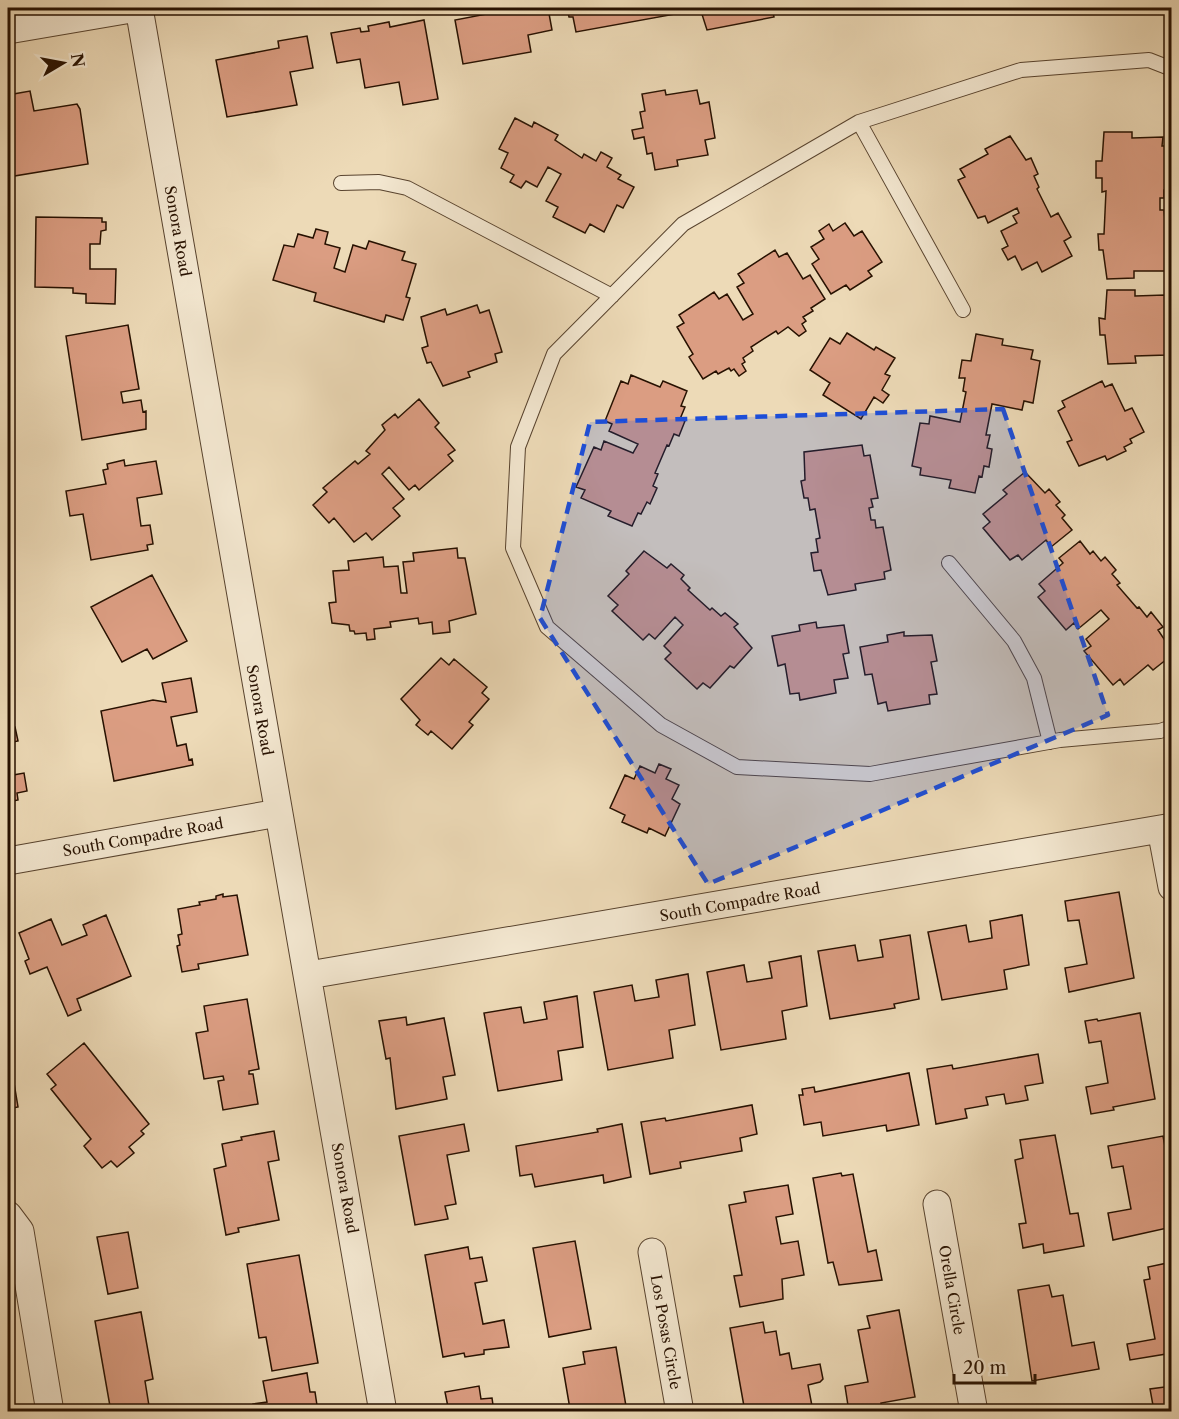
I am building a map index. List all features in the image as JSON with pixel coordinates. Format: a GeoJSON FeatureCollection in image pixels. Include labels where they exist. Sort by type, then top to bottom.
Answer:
{"type":"FeatureCollection","features":[{"type":"Feature","properties":{"kind":"street"},"geometry":{"type":"LineString","coordinates":[[8,30],[138,8]]}},
{"type":"Feature","properties":{"kind":"street","name":"Sonora Road"},"geometry":{"type":"LineString","coordinates":[[138,8],[278,813],[309,975],[383,1412]]}},
{"type":"Feature","properties":{"kind":"street","name":"South Compadre Road"},"geometry":{"type":"LineString","coordinates":[[8,861],[278,813]]}},
{"type":"Feature","properties":{"kind":"street"},"geometry":{"type":"LineString","coordinates":[[1166,828],[1172,887]]}},
{"type":"Feature","properties":{"kind":"street","name":"South Compadre Road"},"geometry":{"type":"LineString","coordinates":[[309,975],[1166,828]]}},
{"type":"Feature","properties":{"kind":"street","name":"Orella Circle"},"geometry":{"type":"LineString","coordinates":[[937,1203],[974,1412]]}},
{"type":"Feature","properties":{"kind":"street"},"geometry":{"type":"LineString","coordinates":[[8,1215],[20,1231],[50,1412]]}},
{"type":"Feature","properties":{"kind":"street","name":"Los Posas Circle"},"geometry":{"type":"LineString","coordinates":[[652,1252],[680,1412]]}},
{"type":"Feature","properties":{"kind":"lane"},"geometry":{"type":"LineString","coordinates":[[1172,69],[1149,60],[1022,70],[859,122],[683,225],[554,354],[518,447],[513,549],[547,627],[661,725],[737,767],[870,774],[1050,742],[1160,731],[1172,727]]}},
{"type":"Feature","properties":{"kind":"lane"},"geometry":{"type":"LineString","coordinates":[[859,122],[963,310]]}},
{"type":"Feature","properties":{"kind":"lane"},"geometry":{"type":"LineString","coordinates":[[341,183],[379,182],[407,188],[612,296]]}},
{"type":"Feature","properties":{"kind":"lane"},"geometry":{"type":"LineString","coordinates":[[949,564],[1014,641],[1034,678],[1050,742]]}},
{"type":"Feature","properties":{"kind":"highlighted area"},"geometry":{"type":"Polygon","coordinates":[[[1003,409],[1108,715],[708,884],[540,618],[590,422],[1003,409]]]}},
{"type":"Feature","properties":{"kind":"building"},"geometry":{"type":"Polygon","coordinates":[[[518,8],[548,8],[552,30],[528,35],[531,52],[463,64],[455,20],[518,8]]]}},
{"type":"Feature","properties":{"kind":"building"},"geometry":{"type":"Polygon","coordinates":[[[567,8],[680,8],[681,13],[576,32],[573,17],[569,17],[567,8]]]}},
{"type":"Feature","properties":{"kind":"building"},"geometry":{"type":"Polygon","coordinates":[[[700,8],[772,8],[774,17],[707,30],[700,8]]]}},
{"type":"Feature","properties":{"kind":"building"},"geometry":{"type":"Polygon","coordinates":[[[424,20],[438,99],[403,105],[399,82],[365,88],[360,59],[337,63],[331,33],[360,28],[361,32],[369,31],[368,26],[389,22],[390,27],[424,20]]]}},
{"type":"Feature","properties":{"kind":"building"},"geometry":{"type":"Polygon","coordinates":[[[307,36],[313,68],[290,72],[297,105],[227,117],[216,60],[279,48],[278,41],[307,36]]]}},
{"type":"Feature","properties":{"kind":"building"},"geometry":{"type":"Polygon","coordinates":[[[665,90],[666,95],[697,90],[700,104],[709,102],[715,138],[705,140],[708,155],[677,160],[678,166],[655,170],[652,153],[647,154],[644,137],[634,139],[632,130],[643,128],[640,112],[645,111],[642,94],[665,90]]]}},
{"type":"Feature","properties":{"kind":"building"},"geometry":{"type":"Polygon","coordinates":[[[30,91],[34,111],[77,104],[80,109],[88,164],[8,177],[8,95],[30,91]]]}},
{"type":"Feature","properties":{"kind":"building"},"geometry":{"type":"Polygon","coordinates":[[[515,118],[532,127],[534,122],[558,135],[555,140],[582,158],[584,154],[596,161],[601,152],[612,158],[607,167],[621,175],[618,179],[634,187],[623,208],[617,205],[604,232],[590,224],[585,233],[553,217],[558,207],[546,201],[561,174],[548,167],[537,187],[526,181],[521,188],[510,182],[514,175],[501,168],[508,153],[499,149],[515,118]]]}},
{"type":"Feature","properties":{"kind":"building"},"geometry":{"type":"Polygon","coordinates":[[[1104,132],[1132,132],[1132,138],[1163,137],[1162,146],[1172,146],[1172,190],[1164,190],[1164,198],[1160,198],[1160,210],[1164,210],[1165,220],[1172,219],[1172,262],[1166,263],[1166,271],[1134,271],[1134,278],[1107,279],[1103,250],[1099,250],[1098,234],[1104,234],[1106,191],[1102,192],[1102,178],[1096,178],[1096,161],[1102,161],[1104,132]]]}},
{"type":"Feature","properties":{"kind":"building"},"geometry":{"type":"Polygon","coordinates":[[[1010,136],[1026,160],[1031,158],[1038,174],[1034,176],[1039,187],[1037,189],[1051,217],[1058,213],[1071,237],[1064,241],[1072,256],[1042,272],[1037,262],[1022,270],[1015,256],[1008,260],[1002,249],[1008,246],[1001,231],[1017,223],[1013,216],[1019,213],[1017,208],[988,223],[985,216],[978,218],[958,180],[965,177],[960,169],[988,154],[985,149],[1010,136]]]}},
{"type":"Feature","properties":{"kind":"building"},"geometry":{"type":"Polygon","coordinates":[[[36,217],[102,218],[102,222],[106,222],[106,230],[101,231],[100,244],[90,244],[90,269],[116,269],[115,304],[86,303],[86,294],[73,293],[73,288],[35,287],[36,217]]]}},
{"type":"Feature","properties":{"kind":"building"},"geometry":{"type":"Polygon","coordinates":[[[845,223],[854,236],[862,231],[882,262],[868,271],[872,276],[850,290],[846,285],[831,294],[812,264],[819,259],[811,247],[824,239],[819,231],[829,224],[833,231],[845,223]]]}},
{"type":"Feature","properties":{"kind":"building"},"geometry":{"type":"Polygon","coordinates":[[[316,229],[328,232],[325,244],[340,248],[334,268],[345,272],[353,245],[366,249],[369,241],[405,252],[402,260],[416,264],[406,297],[410,298],[403,320],[386,315],[384,322],[314,301],[316,293],[273,280],[284,245],[294,247],[298,234],[313,238],[316,229]]]}},
{"type":"Feature","properties":{"kind":"building"},"geometry":{"type":"Polygon","coordinates":[[[775,250],[779,257],[787,253],[803,279],[810,275],[825,299],[811,308],[813,311],[803,317],[806,321],[802,324],[806,331],[799,336],[788,327],[778,334],[776,331],[751,347],[753,351],[743,358],[745,362],[742,364],[746,371],[739,376],[734,369],[731,371],[729,368],[718,374],[716,371],[703,379],[689,357],[693,354],[677,327],[684,323],[679,315],[714,292],[719,299],[727,294],[743,320],[753,314],[737,287],[744,283],[738,274],[775,250]]]}},
{"type":"Feature","properties":{"kind":"building"},"geometry":{"type":"Polygon","coordinates":[[[1107,290],[1135,290],[1135,296],[1165,295],[1165,304],[1172,304],[1172,347],[1166,347],[1167,355],[1135,356],[1136,363],[1108,364],[1105,335],[1100,335],[1099,318],[1105,319],[1107,290]]]}},
{"type":"Feature","properties":{"kind":"building"},"geometry":{"type":"Polygon","coordinates":[[[477,305],[480,313],[489,310],[502,352],[495,354],[497,362],[468,372],[470,377],[443,386],[431,362],[427,363],[422,348],[428,346],[421,317],[445,309],[447,315],[477,305]]]}},
{"type":"Feature","properties":{"kind":"building"},"geometry":{"type":"Polygon","coordinates":[[[128,325],[139,389],[121,392],[123,403],[141,400],[143,412],[146,411],[146,429],[82,440],[66,336],[128,325]]]}},
{"type":"Feature","properties":{"kind":"building"},"geometry":{"type":"Polygon","coordinates":[[[847,333],[874,350],[876,347],[895,358],[885,374],[890,376],[882,390],[889,395],[883,403],[874,397],[861,419],[823,395],[830,383],[810,370],[830,338],[840,344],[847,333]]]}},
{"type":"Feature","properties":{"kind":"building"},"geometry":{"type":"Polygon","coordinates":[[[976,334],[1003,339],[1002,345],[1033,350],[1031,359],[1040,361],[1033,403],[1024,401],[1022,410],[992,404],[986,435],[990,435],[987,448],[992,449],[989,467],[984,466],[975,493],[949,488],[951,480],[920,475],[921,468],[912,466],[920,423],[929,424],[930,416],[960,422],[966,392],[963,391],[965,378],[959,378],[962,360],[971,361],[976,334]]]}},
{"type":"Feature","properties":{"kind":"building"},"geometry":{"type":"Polygon","coordinates":[[[631,375],[660,387],[663,381],[687,391],[681,406],[685,407],[680,419],[685,421],[679,436],[674,434],[669,446],[667,445],[655,473],[658,474],[653,486],[657,488],[650,504],[647,502],[641,514],[638,513],[632,526],[608,516],[611,511],[581,498],[585,490],[576,487],[594,447],[601,450],[604,441],[633,453],[638,444],[609,431],[612,424],[605,421],[621,381],[628,384],[631,375]]]}},
{"type":"Feature","properties":{"kind":"building"},"geometry":{"type":"Polygon","coordinates":[[[1102,381],[1105,387],[1112,384],[1125,411],[1132,408],[1144,432],[1130,439],[1132,443],[1124,447],[1126,451],[1107,460],[1105,456],[1079,466],[1067,442],[1072,440],[1058,411],[1065,407],[1062,401],[1102,381]]]}},
{"type":"Feature","properties":{"kind":"building"},"geometry":{"type":"Polygon","coordinates":[[[419,399],[439,423],[435,427],[455,450],[448,455],[453,461],[419,490],[415,485],[409,490],[389,467],[382,474],[404,499],[393,508],[400,516],[372,540],[366,533],[354,542],[334,518],[329,523],[313,505],[327,492],[323,488],[355,461],[358,464],[370,454],[366,451],[385,430],[382,425],[395,414],[398,418],[419,399]]]}},
{"type":"Feature","properties":{"kind":"building"},"geometry":{"type":"Polygon","coordinates":[[[862,445],[864,456],[870,455],[878,498],[871,499],[873,507],[869,508],[871,520],[875,520],[876,528],[883,527],[891,570],[884,572],[885,579],[855,584],[856,590],[828,595],[821,570],[814,571],[811,553],[818,552],[816,539],[820,538],[815,509],[810,510],[808,498],[804,498],[801,481],[805,480],[804,452],[862,445]]]}},
{"type":"Feature","properties":{"kind":"building"},"geometry":{"type":"Polygon","coordinates":[[[124,460],[125,466],[156,461],[162,494],[137,498],[141,526],[150,525],[153,544],[147,545],[148,550],[91,560],[83,514],[70,516],[66,491],[106,484],[103,470],[108,469],[107,464],[124,460]]]}},
{"type":"Feature","properties":{"kind":"building"},"geometry":{"type":"Polygon","coordinates":[[[1025,472],[1045,493],[1049,489],[1060,502],[1056,505],[1065,515],[1062,518],[1072,530],[1051,547],[1046,540],[1022,560],[1018,555],[1010,560],[983,528],[990,522],[983,514],[1007,494],[1003,490],[1025,472]]]}},
{"type":"Feature","properties":{"kind":"building"},"geometry":{"type":"Polygon","coordinates":[[[1080,541],[1090,554],[1093,551],[1101,561],[1105,557],[1116,570],[1112,574],[1120,583],[1117,585],[1147,617],[1151,612],[1163,627],[1158,630],[1172,651],[1172,655],[1153,670],[1148,665],[1124,685],[1120,679],[1113,685],[1084,651],[1091,646],[1086,639],[1109,619],[1101,610],[1078,629],[1074,623],[1066,630],[1038,597],[1045,591],[1039,584],[1063,563],[1059,558],[1080,541]]]}},
{"type":"Feature","properties":{"kind":"building"},"geometry":{"type":"Polygon","coordinates":[[[457,548],[458,558],[465,558],[476,614],[449,621],[450,632],[433,634],[432,622],[419,624],[418,618],[390,622],[391,627],[374,629],[375,639],[367,640],[366,633],[355,634],[354,631],[350,631],[349,625],[332,623],[329,603],[336,602],[333,571],[349,570],[348,561],[383,557],[384,567],[398,566],[401,593],[407,593],[403,562],[414,561],[413,553],[457,548]]]}},
{"type":"Feature","properties":{"kind":"building"},"geometry":{"type":"Polygon","coordinates":[[[644,551],[667,568],[671,564],[684,575],[681,579],[690,588],[688,590],[710,610],[712,608],[721,616],[725,613],[738,624],[734,627],[752,648],[734,668],[730,666],[710,688],[703,683],[697,689],[665,659],[671,653],[664,646],[683,625],[675,617],[655,639],[649,634],[643,640],[612,611],[618,605],[608,596],[629,574],[626,571],[644,551]]]}},
{"type":"Feature","properties":{"kind":"building"},"geometry":{"type":"Polygon","coordinates":[[[152,575],[187,641],[153,659],[147,649],[122,662],[91,607],[152,575]]]}},
{"type":"Feature","properties":{"kind":"building"},"geometry":{"type":"Polygon","coordinates":[[[816,622],[817,628],[844,625],[849,653],[843,654],[848,678],[834,680],[836,693],[800,700],[799,693],[790,694],[785,664],[778,666],[772,636],[800,631],[799,625],[816,622]]]}},
{"type":"Feature","properties":{"kind":"building"},"geometry":{"type":"Polygon","coordinates":[[[904,632],[904,636],[932,635],[937,661],[931,662],[937,694],[929,695],[930,704],[888,711],[886,702],[878,704],[872,674],[865,675],[860,647],[888,642],[887,635],[904,632]]]}},
{"type":"Feature","properties":{"kind":"building"},"geometry":{"type":"Polygon","coordinates":[[[441,658],[449,665],[454,659],[487,687],[482,693],[489,699],[469,722],[473,725],[452,749],[431,731],[428,735],[416,725],[420,720],[401,699],[441,658]]]}},
{"type":"Feature","properties":{"kind":"building"},"geometry":{"type":"Polygon","coordinates":[[[191,678],[197,712],[171,717],[177,746],[186,744],[189,760],[192,759],[193,765],[114,781],[101,711],[153,700],[166,702],[162,683],[191,678]]]}},
{"type":"Feature","properties":{"kind":"building"},"geometry":{"type":"Polygon","coordinates":[[[15,727],[18,741],[8,743],[8,728],[15,727]]]}},
{"type":"Feature","properties":{"kind":"building"},"geometry":{"type":"Polygon","coordinates":[[[8,743],[13,775],[24,773],[27,791],[17,793],[18,800],[8,802],[8,743]]]}},
{"type":"Feature","properties":{"kind":"building"},"geometry":{"type":"Polygon","coordinates":[[[659,764],[671,769],[666,779],[679,785],[672,799],[680,804],[665,836],[649,828],[647,833],[622,822],[625,815],[610,808],[625,775],[634,779],[640,766],[655,773],[659,764]]]}},
{"type":"Feature","properties":{"kind":"building"},"geometry":{"type":"Polygon","coordinates":[[[1119,892],[1134,978],[1069,992],[1065,968],[1087,964],[1079,920],[1068,921],[1065,901],[1119,892]]]}},
{"type":"Feature","properties":{"kind":"building"},"geometry":{"type":"Polygon","coordinates":[[[223,894],[223,897],[237,895],[248,955],[198,964],[199,969],[182,972],[177,946],[180,945],[178,935],[182,934],[178,909],[200,905],[199,902],[216,899],[216,896],[223,894]]]}},
{"type":"Feature","properties":{"kind":"building"},"geometry":{"type":"Polygon","coordinates":[[[106,915],[131,976],[77,999],[81,1010],[68,1016],[47,967],[30,974],[25,961],[29,959],[19,933],[51,919],[62,945],[87,935],[83,925],[106,915]]]}},
{"type":"Feature","properties":{"kind":"building"},"geometry":{"type":"Polygon","coordinates":[[[1022,915],[1029,965],[1004,970],[1007,989],[942,1000],[928,932],[966,925],[969,942],[992,938],[990,921],[1022,915]]]}},
{"type":"Feature","properties":{"kind":"building"},"geometry":{"type":"Polygon","coordinates":[[[910,935],[919,999],[894,1004],[895,1008],[830,1019],[818,951],[855,945],[858,961],[883,957],[880,940],[910,935]]]}},
{"type":"Feature","properties":{"kind":"building"},"geometry":{"type":"Polygon","coordinates":[[[801,956],[807,1006],[782,1011],[786,1039],[721,1050],[707,972],[744,965],[747,982],[772,978],[769,962],[801,956]]]}},
{"type":"Feature","properties":{"kind":"building"},"geometry":{"type":"Polygon","coordinates":[[[688,974],[695,1025],[669,1030],[673,1058],[608,1070],[594,992],[632,985],[635,1001],[659,997],[656,980],[688,974]]]}},
{"type":"Feature","properties":{"kind":"building"},"geometry":{"type":"Polygon","coordinates":[[[577,996],[583,1047],[558,1051],[562,1080],[498,1091],[484,1013],[521,1007],[524,1023],[547,1019],[544,1002],[577,996]]]}},
{"type":"Feature","properties":{"kind":"building"},"geometry":{"type":"Polygon","coordinates":[[[247,999],[259,1069],[249,1071],[249,1074],[253,1074],[258,1104],[223,1110],[218,1081],[224,1080],[223,1076],[204,1079],[196,1033],[208,1031],[204,1006],[247,999]]]}},
{"type":"Feature","properties":{"kind":"building"},"geometry":{"type":"Polygon","coordinates":[[[1140,1013],[1155,1099],[1091,1114],[1086,1087],[1108,1083],[1101,1041],[1089,1043],[1085,1021],[1097,1019],[1098,1021],[1140,1013]]]}},
{"type":"Feature","properties":{"kind":"building"},"geometry":{"type":"Polygon","coordinates":[[[406,1017],[407,1025],[444,1018],[455,1075],[443,1077],[447,1099],[396,1109],[390,1058],[386,1059],[379,1021],[406,1017]]]}},
{"type":"Feature","properties":{"kind":"building"},"geometry":{"type":"Polygon","coordinates":[[[84,1043],[149,1124],[141,1131],[144,1134],[129,1147],[134,1153],[117,1167],[111,1161],[102,1168],[84,1146],[91,1139],[51,1089],[56,1085],[47,1074],[84,1043]]]}},
{"type":"Feature","properties":{"kind":"building"},"geometry":{"type":"Polygon","coordinates":[[[1038,1054],[1043,1083],[1025,1086],[1028,1100],[1006,1104],[1004,1094],[986,1097],[988,1105],[965,1109],[967,1118],[936,1124],[927,1069],[952,1065],[953,1069],[1038,1054]]]}},
{"type":"Feature","properties":{"kind":"building"},"geometry":{"type":"Polygon","coordinates":[[[8,1065],[11,1065],[18,1107],[8,1109],[8,1065]]]}},
{"type":"Feature","properties":{"kind":"building"},"geometry":{"type":"Polygon","coordinates":[[[909,1073],[919,1125],[887,1131],[886,1125],[823,1136],[821,1122],[804,1125],[799,1095],[803,1095],[802,1089],[814,1087],[815,1092],[909,1073]]]}},
{"type":"Feature","properties":{"kind":"building"},"geometry":{"type":"Polygon","coordinates":[[[752,1105],[757,1134],[740,1138],[742,1151],[680,1162],[681,1168],[650,1174],[641,1122],[665,1118],[666,1121],[752,1105]]]}},
{"type":"Feature","properties":{"kind":"building"},"geometry":{"type":"Polygon","coordinates":[[[464,1124],[469,1151],[447,1155],[456,1204],[445,1206],[448,1219],[415,1225],[399,1136],[464,1124]]]}},
{"type":"Feature","properties":{"kind":"building"},"geometry":{"type":"Polygon","coordinates":[[[622,1124],[631,1177],[604,1183],[603,1175],[535,1187],[532,1174],[520,1176],[516,1146],[598,1132],[597,1129],[622,1124]]]}},
{"type":"Feature","properties":{"kind":"building"},"geometry":{"type":"Polygon","coordinates":[[[274,1131],[279,1160],[268,1162],[279,1220],[238,1228],[239,1232],[226,1235],[214,1169],[226,1166],[222,1144],[242,1140],[241,1137],[274,1131]]]}},
{"type":"Feature","properties":{"kind":"building"},"geometry":{"type":"Polygon","coordinates":[[[1055,1135],[1070,1214],[1078,1213],[1084,1246],[1044,1253],[1043,1244],[1023,1248],[1019,1224],[1026,1223],[1015,1160],[1023,1158],[1020,1140],[1055,1135]]]}},
{"type":"Feature","properties":{"kind":"building"},"geometry":{"type":"Polygon","coordinates":[[[1163,1136],[1172,1183],[1172,1227],[1113,1240],[1108,1213],[1131,1209],[1123,1166],[1112,1168],[1108,1146],[1163,1136]]]}},
{"type":"Feature","properties":{"kind":"building"},"geometry":{"type":"Polygon","coordinates":[[[841,1173],[842,1176],[853,1174],[868,1252],[876,1250],[882,1280],[839,1285],[833,1262],[828,1263],[813,1178],[841,1173]]]}},
{"type":"Feature","properties":{"kind":"building"},"geometry":{"type":"Polygon","coordinates":[[[788,1185],[793,1214],[776,1217],[781,1244],[798,1241],[804,1275],[782,1279],[783,1299],[740,1307],[734,1276],[742,1275],[729,1205],[746,1202],[744,1192],[788,1185]]]}},
{"type":"Feature","properties":{"kind":"building"},"geometry":{"type":"Polygon","coordinates":[[[128,1232],[138,1288],[108,1294],[97,1237],[128,1232]]]}},
{"type":"Feature","properties":{"kind":"building"},"geometry":{"type":"Polygon","coordinates":[[[575,1241],[591,1329],[549,1337],[533,1248],[575,1241]]]}},
{"type":"Feature","properties":{"kind":"building"},"geometry":{"type":"Polygon","coordinates":[[[468,1247],[470,1259],[482,1257],[487,1281],[475,1283],[483,1324],[504,1320],[509,1347],[484,1350],[484,1354],[465,1357],[464,1353],[443,1357],[425,1255],[468,1247]]]}},
{"type":"Feature","properties":{"kind":"building"},"geometry":{"type":"Polygon","coordinates":[[[299,1255],[318,1363],[272,1371],[266,1337],[259,1338],[247,1264],[299,1255]]]}},
{"type":"Feature","properties":{"kind":"building"},"geometry":{"type":"Polygon","coordinates":[[[1172,1262],[1172,1353],[1130,1360],[1127,1344],[1155,1339],[1144,1280],[1150,1279],[1148,1267],[1172,1262]]]}},
{"type":"Feature","properties":{"kind":"building"},"geometry":{"type":"Polygon","coordinates":[[[1049,1285],[1052,1297],[1063,1295],[1072,1346],[1094,1342],[1099,1369],[1032,1381],[1018,1290],[1049,1285]]]}},
{"type":"Feature","properties":{"kind":"building"},"geometry":{"type":"Polygon","coordinates":[[[899,1310],[915,1397],[881,1403],[882,1407],[849,1412],[845,1386],[868,1382],[858,1330],[870,1328],[867,1316],[899,1310]]]}},
{"type":"Feature","properties":{"kind":"building"},"geometry":{"type":"Polygon","coordinates":[[[141,1312],[153,1379],[145,1381],[150,1412],[111,1412],[95,1321],[141,1312]]]}},
{"type":"Feature","properties":{"kind":"building"},"geometry":{"type":"Polygon","coordinates":[[[763,1322],[765,1333],[776,1331],[780,1355],[789,1353],[792,1369],[820,1364],[823,1379],[808,1385],[812,1406],[779,1412],[745,1412],[730,1328],[763,1322]]]}},
{"type":"Feature","properties":{"kind":"building"},"geometry":{"type":"Polygon","coordinates":[[[616,1347],[627,1412],[566,1412],[570,1409],[563,1368],[585,1364],[583,1352],[616,1347]]]}},
{"type":"Feature","properties":{"kind":"building"},"geometry":{"type":"Polygon","coordinates":[[[307,1373],[310,1392],[315,1392],[318,1412],[255,1412],[253,1404],[267,1402],[263,1381],[307,1373]]]}},
{"type":"Feature","properties":{"kind":"building"},"geometry":{"type":"Polygon","coordinates":[[[479,1386],[481,1399],[492,1398],[494,1412],[449,1412],[445,1392],[479,1386]]]}},
{"type":"Feature","properties":{"kind":"building"},"geometry":{"type":"Polygon","coordinates":[[[1172,1386],[1172,1412],[1166,1412],[1166,1408],[1154,1411],[1150,1389],[1172,1386]]]}}]}
